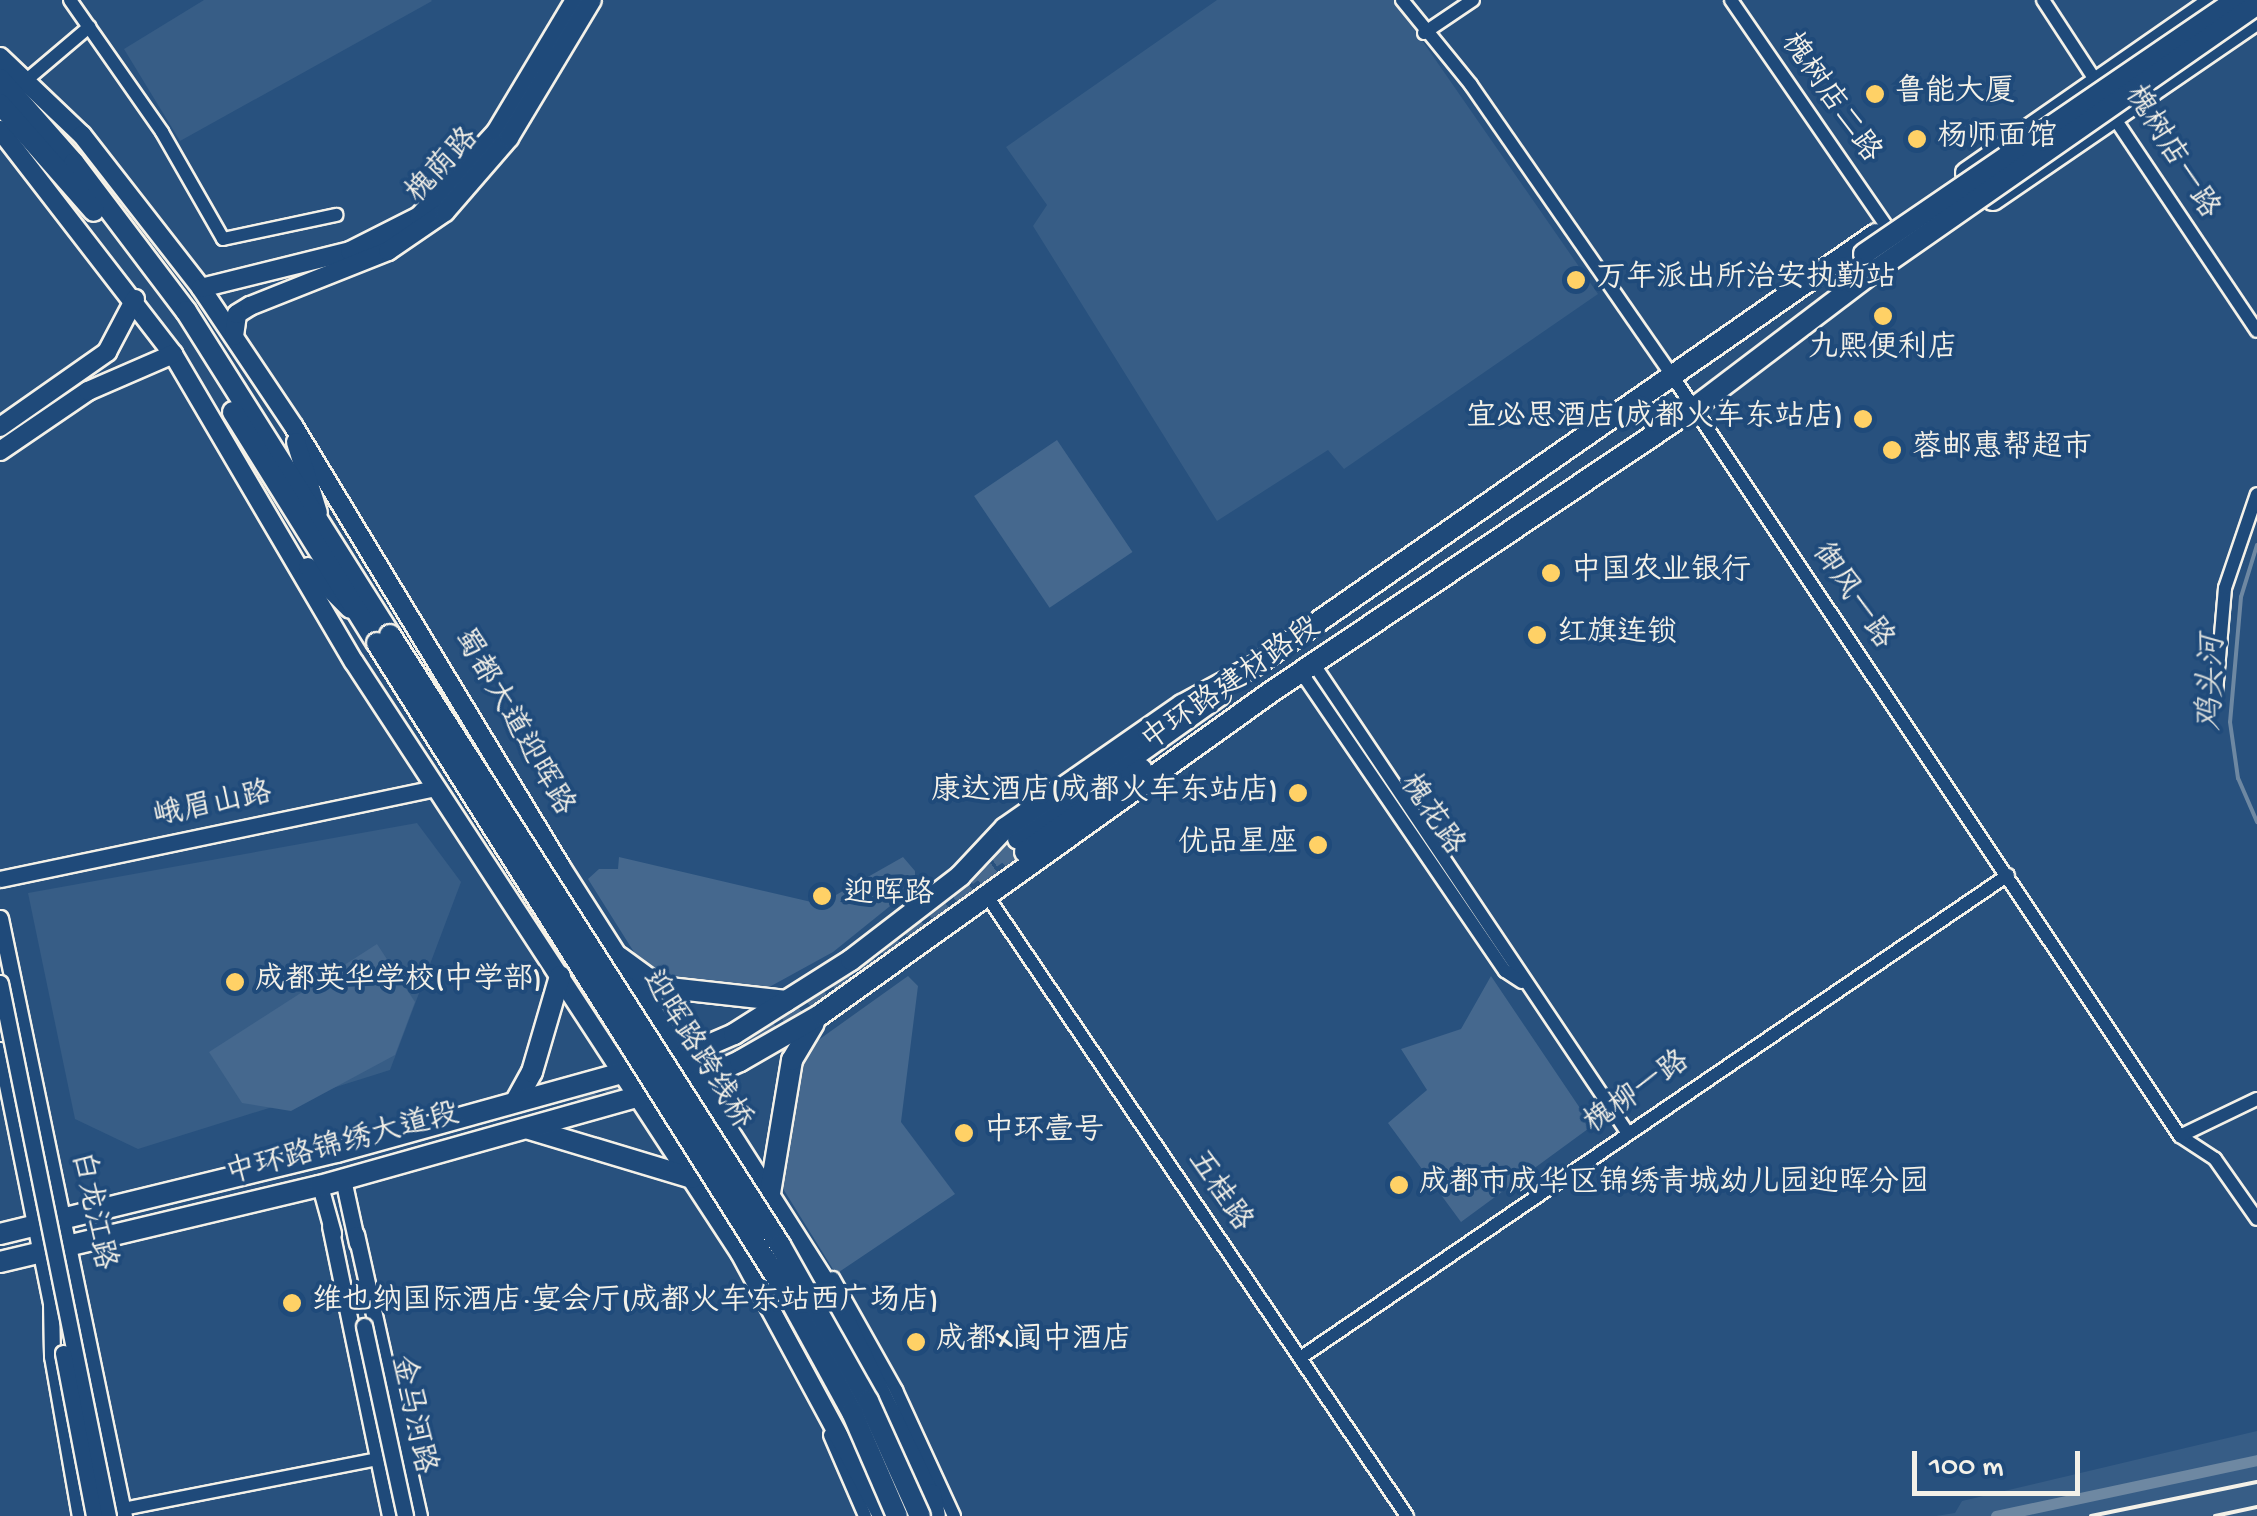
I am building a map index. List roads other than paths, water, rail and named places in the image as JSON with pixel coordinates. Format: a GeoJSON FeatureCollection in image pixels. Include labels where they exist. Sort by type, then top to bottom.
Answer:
{"type":"FeatureCollection","features":[{"type":"Feature","properties":{"kind":"main road","name":"槐荫路"},"geometry":{"type":"LineString","coordinates":[[201,288],[350,251],[419,216],[496,132],[575,0]]}},
{"type":"Feature","properties":{"kind":"main road","name":"槐荫路"},"geometry":{"type":"LineString","coordinates":[[234,336],[237,314],[250,306],[388,251],[445,212],[509,138],[592,0]]}},
{"type":"Feature","properties":{"kind":"main road"},"geometry":{"type":"LineString","coordinates":[[1770,307],[2215,0]]}},
{"type":"Feature","properties":{"kind":"main road"},"geometry":{"type":"LineString","coordinates":[[1796,332],[1870,262],[2237,0]]}},
{"type":"Feature","properties":{"kind":"main road"},"geometry":{"type":"LineString","coordinates":[[1770,307],[1870,262],[2257,4]]}},
{"type":"Feature","properties":{"kind":"main road"},"geometry":{"type":"LineString","coordinates":[[1796,332],[2257,19]]}},
{"type":"Feature","properties":{"kind":"main road","name":"蜀都大道迎晖路"},"geometry":{"type":"LineString","coordinates":[[0,57],[82,136],[201,288],[288,419],[454,682],[561,867],[789,1223],[917,1459],[931,1494]]}},
{"type":"Feature","properties":{"kind":"main road"},"geometry":{"type":"LineString","coordinates":[[0,79],[74,162],[186,311],[321,523],[379,635]]}},
{"type":"Feature","properties":{"kind":"main road"},"geometry":{"type":"LineString","coordinates":[[0,104],[76,188],[178,323],[379,635]]}},
{"type":"Feature","properties":{"kind":"main road"},"geometry":{"type":"LineString","coordinates":[[0,130],[136,299],[173,354],[436,788],[740,1253],[779,1318],[882,1516]]}},
{"type":"Feature","properties":{"kind":"main road"},"geometry":{"type":"LineString","coordinates":[[0,428],[108,352],[136,299]]}},
{"type":"Feature","properties":{"kind":"main road","name":"中环路建材路段"},"geometry":{"type":"LineString","coordinates":[[683,1056],[788,1001],[960,876],[1005,828],[1182,704],[1256,665],[1770,307]]}},
{"type":"Feature","properties":{"kind":"main road","name":"中环路建材路段"},"geometry":{"type":"LineString","coordinates":[[698,1080],[820,1015],[1274,690],[1694,408],[1796,332]]}},
{"type":"Feature","properties":{"kind":"main road"},"geometry":{"type":"LineString","coordinates":[[0,451],[88,392],[173,354]]}},
{"type":"Feature","properties":{"kind":"main road"},"geometry":{"type":"LineString","coordinates":[[288,419],[321,523]]}},
{"type":"Feature","properties":{"kind":"main road"},"geometry":{"type":"LineString","coordinates":[[290,550],[379,635]]}},
{"type":"Feature","properties":{"kind":"main road","name":"迎晖路跨线桥"},"geometry":{"type":"LineString","coordinates":[[379,635],[787,1294],[852,1412],[897,1516]]}},
{"type":"Feature","properties":{"kind":"main road","name":"迎晖路跨线桥"},"geometry":{"type":"LineString","coordinates":[[379,635],[780,1244],[868,1401],[920,1516]]}},
{"type":"Feature","properties":{"kind":"main road"},"geometry":{"type":"LineString","coordinates":[[1256,665],[1022,845],[1200,729],[1274,690]]}},
{"type":"Feature","properties":{"kind":"main road"},"geometry":{"type":"LineString","coordinates":[[619,956],[660,987],[788,1001]]}},
{"type":"Feature","properties":{"kind":"main road"},"geometry":{"type":"LineString","coordinates":[[517,1100],[532,1072],[560,976]]}},
{"type":"Feature","properties":{"kind":"main road"},"geometry":{"type":"LineString","coordinates":[[770,1193],[792,1060],[820,1015]]}},
{"type":"Feature","properties":{"kind":"main road","name":"中环路锦绣大道段"},"geometry":{"type":"LineString","coordinates":[[0,1234],[337,1152],[618,1069],[683,1056]]}},
{"type":"Feature","properties":{"kind":"main road","name":"中环路锦绣大道段"},"geometry":{"type":"LineString","coordinates":[[0,1262],[320,1186],[635,1094],[698,1080]]}},
{"type":"Feature","properties":{"kind":"main road"},"geometry":{"type":"LineString","coordinates":[[522,1128],[692,1178]]}},
{"type":"Feature","properties":{"kind":"main road"},"geometry":{"type":"LineString","coordinates":[[931,1494],[938,1516]]}},
{"type":"Feature","properties":{"kind":"street"},"geometry":{"type":"LineString","coordinates":[[70,0],[162,132],[223,239],[336,215]]}},
{"type":"Feature","properties":{"kind":"street","name":"御风一路"},"geometry":{"type":"LineString","coordinates":[[1402,0],[1424,33],[1471,86],[1673,377],[2180,1136],[2215,1159],[2257,1219]]}},
{"type":"Feature","properties":{"kind":"street"},"geometry":{"type":"LineString","coordinates":[[1424,33],[1473,0]]}},
{"type":"Feature","properties":{"kind":"street","name":"槐树店二路"},"geometry":{"type":"LineString","coordinates":[[1731,0],[1887,227]]}},
{"type":"Feature","properties":{"kind":"street","name":"槐树店一路"},"geometry":{"type":"LineString","coordinates":[[2043,0],[2097,82],[2113,118],[2257,331]]}},
{"type":"Feature","properties":{"kind":"street"},"geometry":{"type":"LineString","coordinates":[[23,83],[90,27]]}},
{"type":"Feature","properties":{"kind":"street"},"geometry":{"type":"LineString","coordinates":[[2216,694],[2226,588],[2257,494]]}},
{"type":"Feature","properties":{"kind":"street","name":"槐花路"},"geometry":{"type":"LineString","coordinates":[[1307,668],[1505,971],[1523,983],[1627,1132]]}},
{"type":"Feature","properties":{"kind":"street","name":"峨眉山路"},"geometry":{"type":"LineString","coordinates":[[0,879],[436,788]]}},
{"type":"Feature","properties":{"kind":"street"},"geometry":{"type":"LineString","coordinates":[[510,902],[535,914],[552,908],[563,895],[561,867]]}},
{"type":"Feature","properties":{"kind":"street","name":"槐柳一路"},"geometry":{"type":"LineString","coordinates":[[1300,1358],[2008,875]]}},
{"type":"Feature","properties":{"kind":"street","name":"五桂路"},"geometry":{"type":"LineString","coordinates":[[987,896],[1407,1516]]}},
{"type":"Feature","properties":{"kind":"street","name":"白龙江路"},"geometry":{"type":"LineString","coordinates":[[0,918],[66,1218],[118,1514]]}},
{"type":"Feature","properties":{"kind":"street"},"geometry":{"type":"LineString","coordinates":[[0,983],[118,1514]]}},
{"type":"Feature","properties":{"kind":"street","name":"白龙江路"},"geometry":{"type":"LineString","coordinates":[[0,1050],[51,1303],[52,1356],[81,1516]]}},
{"type":"Feature","properties":{"kind":"street"},"geometry":{"type":"LineString","coordinates":[[2180,1136],[2257,1099]]}},
{"type":"Feature","properties":{"kind":"street"},"geometry":{"type":"LineString","coordinates":[[343,1179],[418,1516]]}},
{"type":"Feature","properties":{"kind":"street"},"geometry":{"type":"LineString","coordinates":[[320,1186],[390,1516]]}},
{"type":"Feature","properties":{"kind":"street"},"geometry":{"type":"LineString","coordinates":[[740,1253],[741,1227],[751,1216],[775,1213],[789,1223],[851,1307],[954,1516]]}},
{"type":"Feature","properties":{"kind":"street"},"geometry":{"type":"LineString","coordinates":[[330,1226],[364,1326]]}},
{"type":"Feature","properties":{"kind":"street"},"geometry":{"type":"LineString","coordinates":[[356,1234],[364,1326]]}},
{"type":"Feature","properties":{"kind":"street"},"geometry":{"type":"LineString","coordinates":[[51,1303],[94,1516]]}},
{"type":"Feature","properties":{"kind":"street"},"geometry":{"type":"LineString","coordinates":[[779,1318],[865,1516]]}},
{"type":"Feature","properties":{"kind":"street","name":"金马河路"},"geometry":{"type":"LineString","coordinates":[[364,1326],[404,1516]]}},
{"type":"Feature","properties":{"kind":"street"},"geometry":{"type":"LineString","coordinates":[[81,1516],[118,1514],[405,1454]]}},
{"type":"Feature","properties":{"kind":"waterway","name":"鸡头河"},"geometry":{"type":"LineString","coordinates":[[2257,545],[2241,597],[2230,722],[2238,778],[2257,822]]}},
{"type":"Feature","properties":{"kind":"waterway"},"geometry":{"type":"LineString","coordinates":[[1996,1516],[2257,1460]]}},
{"type":"Feature","properties":{"kind":"tunnel"},"geometry":{"type":"LineString","coordinates":[[967,876],[1018,839]]}},
{"type":"Feature","properties":{"kind":"tunnel"},"geometry":{"type":"LineString","coordinates":[[578,1104],[757,1035],[1025,852]]}},
{"type":"Feature","properties":{"kind":"railway"},"geometry":{"type":"LineString","coordinates":[[2091,1516],[2257,1482]]}},
{"type":"Feature","properties":{"kind":"railway"},"geometry":{"type":"LineString","coordinates":[[2215,1516],[2257,1507]]}},
{"type":"Feature","properties":{"kind":"place","name":"鲁能大厦"},"geometry":{"type":"Point","coordinates":[1875,94]}},
{"type":"Feature","properties":{"kind":"place","name":"杨师面馆"},"geometry":{"type":"Point","coordinates":[1917,139]}},
{"type":"Feature","properties":{"kind":"place","name":"万年派出所治安执勤站"},"geometry":{"type":"Point","coordinates":[1576,280]}},
{"type":"Feature","properties":{"kind":"place","name":"九熙便利店"},"geometry":{"type":"Point","coordinates":[1883,316]}},
{"type":"Feature","properties":{"kind":"place","name":"宜必思酒店(成都火车东站店)"},"geometry":{"type":"Point","coordinates":[1863,419]}},
{"type":"Feature","properties":{"kind":"place","name":"蓉邮惠帮超市"},"geometry":{"type":"Point","coordinates":[1892,450]}},
{"type":"Feature","properties":{"kind":"place","name":"中国农业银行"},"geometry":{"type":"Point","coordinates":[1551,573]}},
{"type":"Feature","properties":{"kind":"place","name":"红旗连锁"},"geometry":{"type":"Point","coordinates":[1537,635]}},
{"type":"Feature","properties":{"kind":"place","name":"康达酒店(成都火车东站店)"},"geometry":{"type":"Point","coordinates":[1298,793]}},
{"type":"Feature","properties":{"kind":"place","name":"优品星座"},"geometry":{"type":"Point","coordinates":[1318,845]}},
{"type":"Feature","properties":{"kind":"place","name":"迎晖路"},"geometry":{"type":"Point","coordinates":[822,896]}},
{"type":"Feature","properties":{"kind":"place","name":"成都英华学校(中学部)"},"geometry":{"type":"Point","coordinates":[235,982]}},
{"type":"Feature","properties":{"kind":"place","name":"中环壹号"},"geometry":{"type":"Point","coordinates":[964,1133]}},
{"type":"Feature","properties":{"kind":"place","name":"成都市成华区锦绣青城幼儿园迎晖分园"},"geometry":{"type":"Point","coordinates":[1399,1185]}},
{"type":"Feature","properties":{"kind":"place","name":"维也纳国际酒店·宴会厅(成都火车东站西广场店)"},"geometry":{"type":"Point","coordinates":[292,1303]}},
{"type":"Feature","properties":{"kind":"place","name":"成都X阆中酒店"},"geometry":{"type":"Point","coordinates":[916,1342]}}]}
